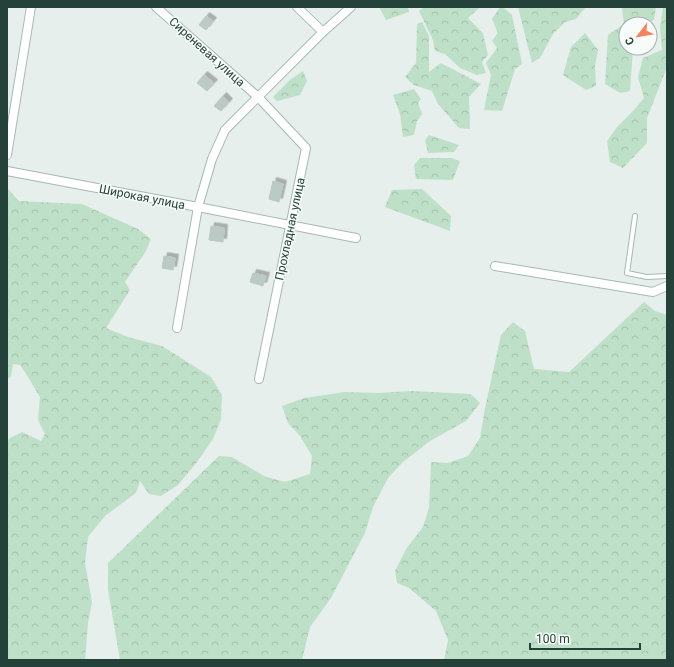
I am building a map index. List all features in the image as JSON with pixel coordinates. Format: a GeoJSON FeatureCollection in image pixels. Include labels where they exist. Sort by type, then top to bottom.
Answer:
{"type":"FeatureCollection","features":[{"type":"Feature","properties":{"kind":"street"},"geometry":{"type":"LineString","coordinates":[[7,155],[31,7]]}},
{"type":"Feature","properties":{"kind":"street","name":"Сиреневая улица"},"geometry":{"type":"LineString","coordinates":[[156,7],[258,97]]}},
{"type":"Feature","properties":{"kind":"street"},"geometry":{"type":"LineString","coordinates":[[297,7],[323,32]]}},
{"type":"Feature","properties":{"kind":"street","name":"Широкая улица"},"geometry":{"type":"LineString","coordinates":[[7,171],[198,207],[212,159],[225,130],[323,32],[351,7]]}},
{"type":"Feature","properties":{"kind":"street","name":"Прохладная улица"},"geometry":{"type":"LineString","coordinates":[[258,97],[306,148],[259,379]]}},
{"type":"Feature","properties":{"kind":"street"},"geometry":{"type":"LineString","coordinates":[[177,328],[198,207],[356,238]]}},
{"type":"Feature","properties":{"kind":"street"},"geometry":{"type":"LineString","coordinates":[[495,266],[653,292],[667,286]]}},
{"type":"Feature","properties":{"kind":"lane"},"geometry":{"type":"LineString","coordinates":[[635,216],[627,273],[647,277],[667,276]]}},
{"type":"Feature","properties":{"kind":"green space"},"geometry":{"type":"Polygon","coordinates":[[[379,7],[408,7],[409,12],[386,20],[379,7]]]}},
{"type":"Feature","properties":{"kind":"green space"},"geometry":{"type":"Polygon","coordinates":[[[424,7],[480,7],[468,18],[483,33],[488,55],[482,62],[486,73],[477,75],[460,68],[445,54],[435,51],[433,40],[419,11],[424,7]]]}},
{"type":"Feature","properties":{"kind":"green space"},"geometry":{"type":"Polygon","coordinates":[[[500,7],[503,7],[512,15],[522,64],[515,69],[502,111],[484,110],[491,75],[486,63],[497,48],[492,41],[498,33],[492,19],[500,7]]]}},
{"type":"Feature","properties":{"kind":"green space"},"geometry":{"type":"Polygon","coordinates":[[[518,7],[586,7],[576,19],[565,22],[553,34],[540,58],[532,63],[518,7]]]}},
{"type":"Feature","properties":{"kind":"green space"},"geometry":{"type":"Polygon","coordinates":[[[622,7],[656,7],[655,16],[623,16],[622,7]]]}},
{"type":"Feature","properties":{"kind":"green space"},"geometry":{"type":"Polygon","coordinates":[[[663,7],[667,7],[667,67],[647,118],[647,143],[623,168],[610,162],[607,141],[617,127],[644,98],[638,77],[643,58],[648,56],[658,56],[658,52],[662,50],[660,28],[663,7]]]}},
{"type":"Feature","properties":{"kind":"green space"},"geometry":{"type":"Polygon","coordinates":[[[422,22],[429,36],[429,72],[441,63],[481,84],[469,97],[470,129],[459,128],[438,104],[432,91],[414,85],[405,77],[416,63],[417,24],[422,22]]]}},
{"type":"Feature","properties":{"kind":"green space"},"geometry":{"type":"Polygon","coordinates":[[[618,28],[618,56],[632,56],[630,91],[620,93],[605,84],[608,35],[618,28]]]}},
{"type":"Feature","properties":{"kind":"green space"},"geometry":{"type":"Polygon","coordinates":[[[585,33],[598,50],[595,66],[596,86],[586,90],[563,75],[571,47],[585,33]]]}},
{"type":"Feature","properties":{"kind":"green space"},"geometry":{"type":"Polygon","coordinates":[[[303,71],[307,81],[300,95],[277,101],[273,97],[290,80],[303,71]]]}},
{"type":"Feature","properties":{"kind":"green space"},"geometry":{"type":"Polygon","coordinates":[[[414,89],[421,99],[418,103],[422,114],[417,121],[414,135],[403,137],[400,114],[393,95],[414,89]]]}},
{"type":"Feature","properties":{"kind":"green space"},"geometry":{"type":"Polygon","coordinates":[[[429,135],[459,145],[454,152],[428,153],[425,140],[429,135]]]}},
{"type":"Feature","properties":{"kind":"green space"},"geometry":{"type":"Polygon","coordinates":[[[420,158],[451,158],[460,161],[453,180],[416,179],[414,165],[420,158]]]}},
{"type":"Feature","properties":{"kind":"green space"},"geometry":{"type":"Polygon","coordinates":[[[7,188],[19,201],[82,204],[138,229],[151,239],[146,251],[125,282],[130,290],[106,328],[128,337],[162,346],[211,377],[222,395],[221,419],[213,439],[178,485],[161,496],[149,494],[140,481],[136,493],[105,516],[88,537],[85,563],[92,602],[88,623],[85,660],[7,660],[7,441],[22,432],[41,441],[45,434],[38,420],[40,397],[20,365],[13,364],[11,377],[7,379],[7,188]]]}},
{"type":"Feature","properties":{"kind":"green space"},"geometry":{"type":"Polygon","coordinates":[[[422,189],[451,216],[450,231],[385,207],[392,190],[422,189]]]}},
{"type":"Feature","properties":{"kind":"green space"},"geometry":{"type":"Polygon","coordinates":[[[644,302],[655,311],[667,315],[667,660],[444,660],[448,640],[436,611],[409,588],[397,583],[395,571],[406,549],[423,527],[429,508],[431,462],[448,463],[468,456],[480,438],[501,335],[513,322],[525,331],[534,369],[569,372],[644,302]]]}},
{"type":"Feature","properties":{"kind":"green space"},"geometry":{"type":"Polygon","coordinates":[[[412,391],[471,394],[480,403],[466,421],[430,441],[403,462],[388,478],[373,507],[365,533],[331,598],[310,627],[302,660],[120,660],[108,590],[108,563],[219,456],[232,457],[264,476],[285,482],[310,474],[312,456],[300,436],[288,423],[282,406],[304,398],[345,392],[378,393],[412,391]]]}},
{"type":"Feature","properties":{"kind":"building"},"geometry":{"type":"Polygon","coordinates":[[[206,16],[213,21],[206,30],[199,25],[206,16]]]}},
{"type":"Feature","properties":{"kind":"building"},"geometry":{"type":"Polygon","coordinates":[[[204,75],[214,83],[207,91],[197,83],[204,75]]]}},
{"type":"Feature","properties":{"kind":"building"},"geometry":{"type":"Polygon","coordinates":[[[223,96],[229,102],[221,111],[214,106],[223,96]]]}},
{"type":"Feature","properties":{"kind":"building"},"geometry":{"type":"Polygon","coordinates":[[[273,181],[283,184],[279,202],[269,199],[273,181]]]}},
{"type":"Feature","properties":{"kind":"building"},"geometry":{"type":"Polygon","coordinates":[[[211,226],[224,228],[223,242],[209,240],[211,226]]]}},
{"type":"Feature","properties":{"kind":"building"},"geometry":{"type":"Polygon","coordinates":[[[164,256],[175,258],[173,270],[162,268],[164,256]]]}},
{"type":"Feature","properties":{"kind":"building"},"geometry":{"type":"Polygon","coordinates":[[[253,273],[266,276],[263,286],[250,282],[253,273]]]}}]}
